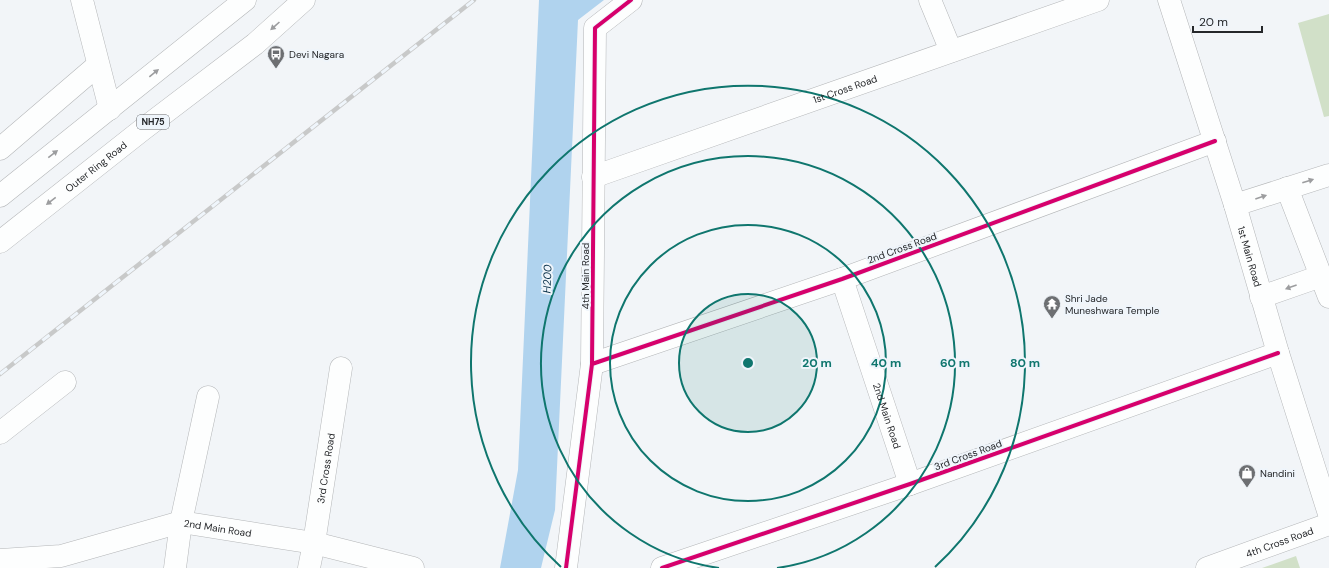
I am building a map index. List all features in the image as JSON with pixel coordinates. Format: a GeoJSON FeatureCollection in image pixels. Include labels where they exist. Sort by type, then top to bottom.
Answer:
{"type":"FeatureCollection","features":[{"type":"Feature","properties":{"kind":"main road"},"geometry":{"type":"LineString","coordinates":[[82,0],[110,109]]}},
{"type":"Feature","properties":{"kind":"main road"},"geometry":{"type":"LineString","coordinates":[[0,196],[245,0]]}},
{"type":"Feature","properties":{"kind":"main road","name":"Outer Ring Road"},"geometry":{"type":"LineString","coordinates":[[0,242],[142,130],[255,44],[304,0]]}},
{"type":"Feature","properties":{"kind":"main road","name":"4th Main Road"},"geometry":{"type":"LineString","coordinates":[[566,568],[592,364],[595,28],[631,0]]}},
{"type":"Feature","properties":{"kind":"main road"},"geometry":{"type":"LineString","coordinates":[[930,0],[951,51]]}},
{"type":"Feature","properties":{"kind":"main road","name":"1st Cross Road"},"geometry":{"type":"LineString","coordinates":[[593,177],[1098,0]]}},
{"type":"Feature","properties":{"kind":"main road","name":"1st Main Road"},"geometry":{"type":"LineString","coordinates":[[1169,0],[1215,141],[1261,297],[1329,514]]}},
{"type":"Feature","properties":{"kind":"main road"},"geometry":{"type":"LineString","coordinates":[[0,149],[98,65]]}},
{"type":"Feature","properties":{"kind":"main road","name":"2nd Cross Road"},"geometry":{"type":"LineString","coordinates":[[592,364],[842,279],[1215,141]]}},
{"type":"Feature","properties":{"kind":"main road"},"geometry":{"type":"LineString","coordinates":[[1235,206],[1329,175]]}},
{"type":"Feature","properties":{"kind":"main road"},"geometry":{"type":"LineString","coordinates":[[1288,188],[1329,297]]}},
{"type":"Feature","properties":{"kind":"main road"},"geometry":{"type":"LineString","coordinates":[[1261,297],[1321,276]]}},
{"type":"Feature","properties":{"kind":"main road","name":"2nd Main Road"},"geometry":{"type":"LineString","coordinates":[[842,279],[910,484]]}},
{"type":"Feature","properties":{"kind":"main road","name":"3rd Cross Road"},"geometry":{"type":"LineString","coordinates":[[662,568],[910,484],[1278,352]]}},
{"type":"Feature","properties":{"kind":"main road","name":"3rd Cross Road"},"geometry":{"type":"LineString","coordinates":[[309,568],[341,368]]}},
{"type":"Feature","properties":{"kind":"main road"},"geometry":{"type":"LineString","coordinates":[[0,433],[65,382]]}},
{"type":"Feature","properties":{"kind":"main road"},"geometry":{"type":"LineString","coordinates":[[175,568],[181,522],[208,397]]}},
{"type":"Feature","properties":{"kind":"main road","name":"2nd Main Road"},"geometry":{"type":"LineString","coordinates":[[0,560],[61,556],[181,522],[314,543],[413,568]]}},
{"type":"Feature","properties":{"kind":"main road","name":"4th Cross Road"},"geometry":{"type":"LineString","coordinates":[[1207,568],[1329,524]]}},
{"type":"Feature","properties":{"kind":"green space"},"geometry":{"type":"Polygon","coordinates":[[[1329,14],[1329,116],[1324,117],[1298,23],[1329,14]]]}},
{"type":"Feature","properties":{"kind":"green space"},"geometry":{"type":"Polygon","coordinates":[[[1296,556],[1300,568],[1262,568],[1296,556]]]}},
{"type":"Feature","properties":{"kind":"water","name":"H200"},"geometry":{"type":"Polygon","coordinates":[[[539,0],[604,0],[578,20],[555,510],[541,568],[500,568],[518,470],[539,0]]]}},
{"type":"Feature","properties":{"kind":"railway"},"geometry":{"type":"LineString","coordinates":[[0,374],[474,0]]}},
{"type":"Feature","properties":{"kind":"cycle path"},"geometry":{"type":"LineString","coordinates":[[566,568],[592,364],[595,28],[631,0]]}},
{"type":"Feature","properties":{"kind":"cycle path"},"geometry":{"type":"LineString","coordinates":[[592,364],[842,279],[1215,141]]}},
{"type":"Feature","properties":{"kind":"cycle path"},"geometry":{"type":"LineString","coordinates":[[662,568],[910,484],[1278,353]]}},
{"type":"Feature","properties":{"kind":"place","name":"Devi Nagara"},"geometry":{"type":"Point","coordinates":[276,69]}},
{"type":"Feature","properties":{"kind":"place","name":"Shri Jade Muneshwara Temple"},"geometry":{"type":"Point","coordinates":[1052,319]}},
{"type":"Feature","properties":{"kind":"place","name":"Nandini"},"geometry":{"type":"Point","coordinates":[1247,488]}}]}
